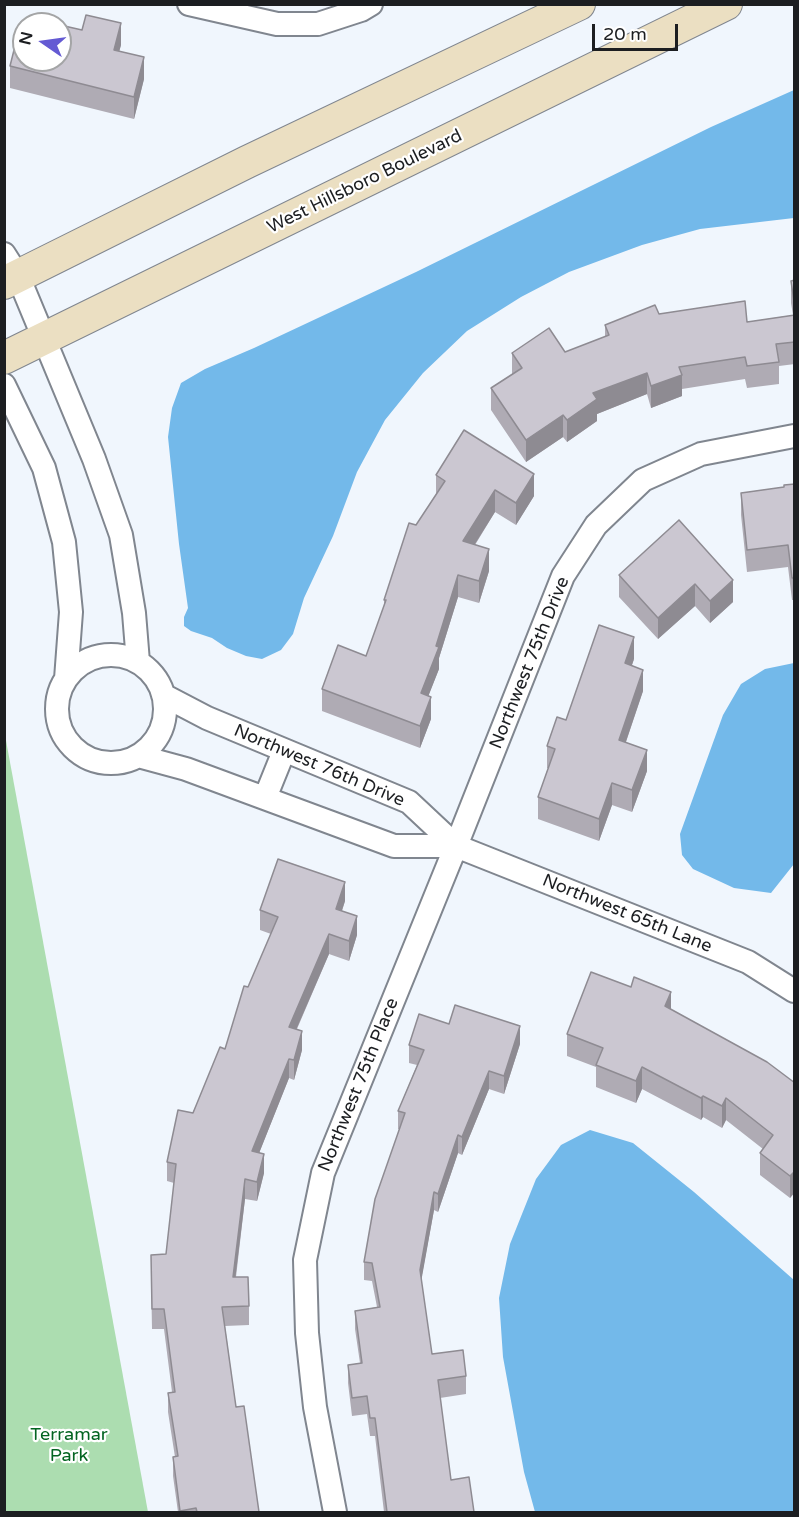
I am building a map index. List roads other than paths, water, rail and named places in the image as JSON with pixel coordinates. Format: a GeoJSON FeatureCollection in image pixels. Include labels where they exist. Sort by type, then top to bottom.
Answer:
{"type":"FeatureCollection","features":[{"type":"Feature","properties":{"kind":"street"},"geometry":{"type":"LineString","coordinates":[[189,4],[277,24],[318,24],[361,10],[371,4]]}},
{"type":"Feature","properties":{"kind":"street"},"geometry":{"type":"LineString","coordinates":[[138,662],[134,613],[122,535],[94,459],[44,339],[9,271],[247,162],[579,4]]}},
{"type":"Feature","properties":{"kind":"street","name":"West Hillsboro Boulevard"},"geometry":{"type":"LineString","coordinates":[[4,358],[726,4]]}},
{"type":"Feature","properties":{"kind":"street"},"geometry":{"type":"LineString","coordinates":[[4,385],[44,468],[64,542],[71,612],[66,679]]}},
{"type":"Feature","properties":{"kind":"street","name":"Northwest 75th Drive"},"geometry":{"type":"LineString","coordinates":[[456,846],[563,576],[596,525],[643,480],[701,454],[795,436]]}},
{"type":"Feature","properties":{"kind":"street"},"geometry":{"type":"LineString","coordinates":[[107,655],[123,656],[138,662],[150,671],[163,695],[165,713],[161,730],[152,745],[138,756],[121,762],[103,763],[86,757],[71,746],[62,731],[57,713],[59,695],[66,679],[77,667],[91,658],[107,655]]}},
{"type":"Feature","properties":{"kind":"street","name":"Northwest 76th Drive"},"geometry":{"type":"LineString","coordinates":[[163,695],[207,718],[408,802],[456,846]]}},
{"type":"Feature","properties":{"kind":"street"},"geometry":{"type":"LineString","coordinates":[[265,798],[284,751]]}},
{"type":"Feature","properties":{"kind":"street"},"geometry":{"type":"LineString","coordinates":[[138,756],[186,769],[394,846],[456,846]]}},
{"type":"Feature","properties":{"kind":"street","name":"Northwest 65th Lane"},"geometry":{"type":"LineString","coordinates":[[456,846],[748,962],[795,991]]}},
{"type":"Feature","properties":{"kind":"street","name":"Northwest 75th Place"},"geometry":{"type":"LineString","coordinates":[[335,1512],[315,1407],[307,1333],[305,1260],[323,1173],[456,846]]}},
{"type":"Feature","properties":{"kind":"water"},"geometry":{"type":"Polygon","coordinates":[[[794,90],[794,218],[700,229],[642,245],[569,272],[521,297],[467,331],[423,373],[385,420],[357,472],[333,536],[304,598],[293,634],[281,650],[262,659],[246,656],[184,626],[184,617],[188,608],[168,437],[172,408],[181,383],[205,369],[416,272],[711,127],[794,90]]]}},
{"type":"Feature","properties":{"kind":"water"},"geometry":{"type":"Polygon","coordinates":[[[794,663],[794,864],[771,893],[734,888],[693,869],[682,855],[680,834],[723,715],[741,684],[765,669],[794,663]]]}},
{"type":"Feature","properties":{"kind":"water"},"geometry":{"type":"Polygon","coordinates":[[[590,1130],[633,1143],[694,1192],[794,1280],[794,1512],[535,1512],[524,1472],[503,1357],[499,1298],[510,1244],[536,1179],[561,1145],[590,1130]]]}},
{"type":"Feature","properties":{"kind":"park label","name":"Terramar Park"},"geometry":{"type":"Point","coordinates":[69,1445]}}]}
